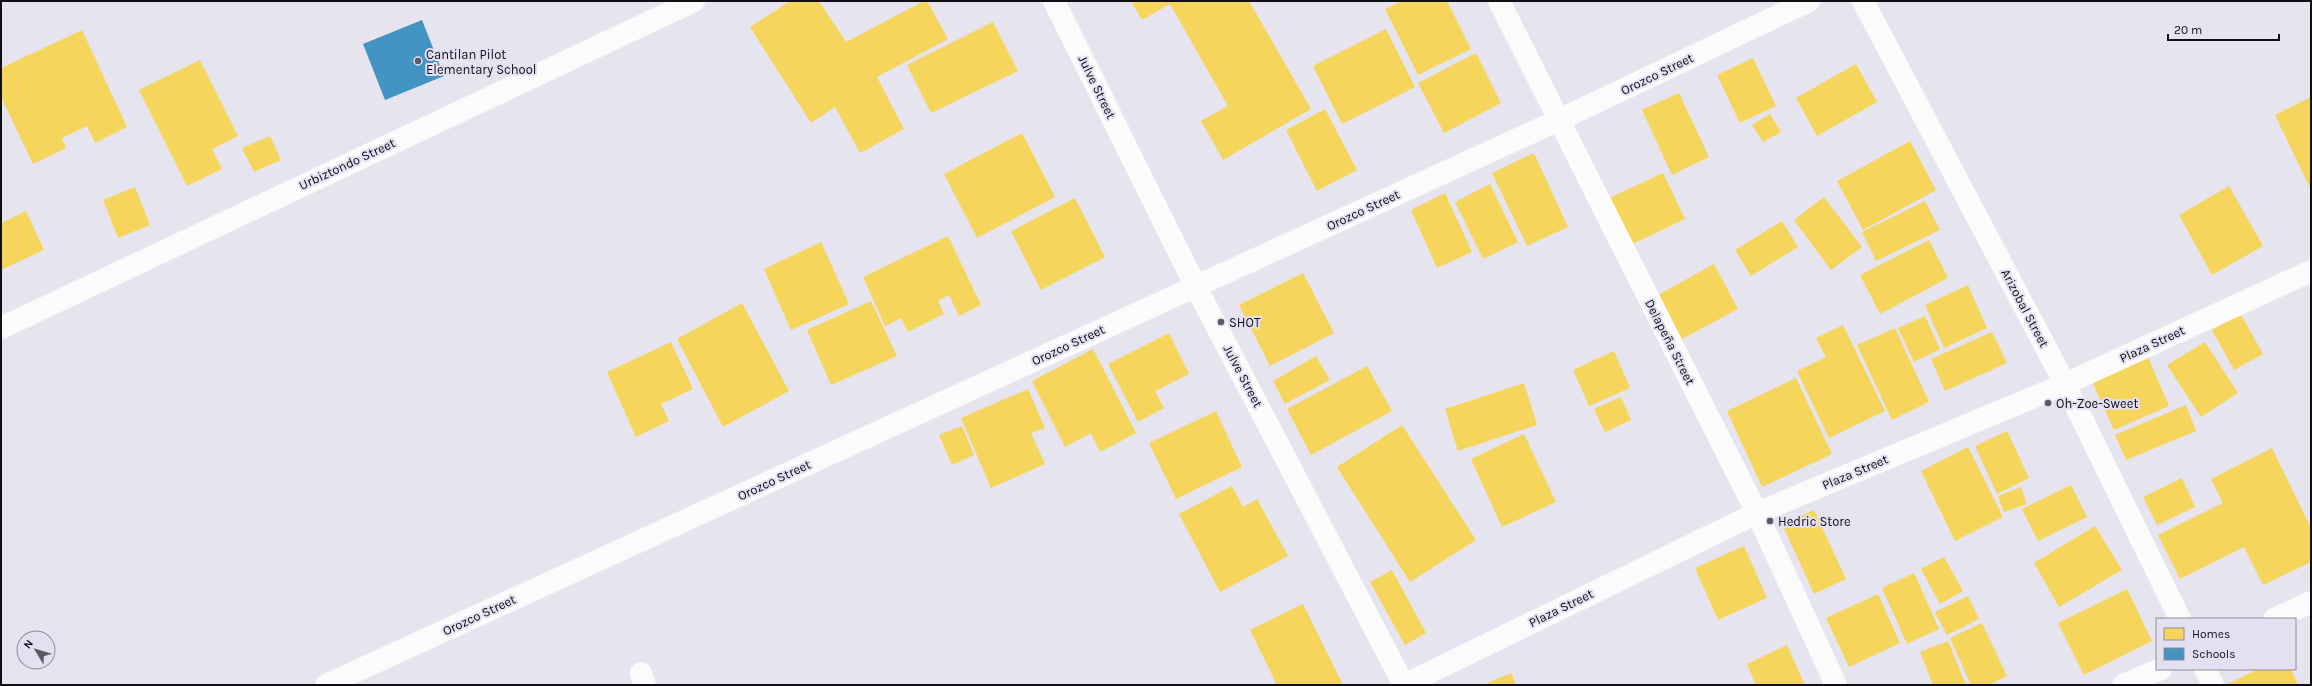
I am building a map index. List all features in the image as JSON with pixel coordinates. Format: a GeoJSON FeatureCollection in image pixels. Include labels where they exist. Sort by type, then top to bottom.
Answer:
{"type":"FeatureCollection","features":[{"type":"Feature","properties":{"kind":"street","name":"Urbiztondo Street"},"geometry":{"type":"LineString","coordinates":[[1,328],[694,1]]}},
{"type":"Feature","properties":{"kind":"street","name":"Julve Street"},"geometry":{"type":"LineString","coordinates":[[1054,1],[1196,287],[1404,685]]}},
{"type":"Feature","properties":{"kind":"street","name":"Delapeña Street"},"geometry":{"type":"LineString","coordinates":[[1499,1],[1757,514],[1836,685]]}},
{"type":"Feature","properties":{"kind":"street","name":"Orozco Street"},"geometry":{"type":"LineString","coordinates":[[326,685],[1559,120],[1808,1]]}},
{"type":"Feature","properties":{"kind":"street","name":"Arizobal Street"},"geometry":{"type":"LineString","coordinates":[[1862,1],[2065,384],[2180,618]]}},
{"type":"Feature","properties":{"kind":"street","name":"Plaza Street"},"geometry":{"type":"LineString","coordinates":[[1404,685],[1757,514],[2065,384],[2311,271]]}},
{"type":"Feature","properties":{"kind":"street"},"geometry":{"type":"LineString","coordinates":[[2276,618],[2311,602]]}},
{"type":"Feature","properties":{"kind":"street"},"geometry":{"type":"LineString","coordinates":[[2123,685],[2159,670]]}},
{"type":"Feature","properties":{"kind":"street"},"geometry":{"type":"LineString","coordinates":[[2206,670],[2213,685]]}},
{"type":"Feature","properties":{"kind":"building: Homes"},"geometry":{"type":"Polygon","coordinates":[[[790,1],[819,1],[846,42],[924,1],[927,1],[948,39],[877,77],[904,129],[860,153],[835,107],[811,123],[750,27],[790,1]]]}},
{"type":"Feature","properties":{"kind":"building: Homes"},"geometry":{"type":"Polygon","coordinates":[[[1131,1],[1249,1],[1311,109],[1223,160],[1201,121],[1228,106],[1170,4],[1142,20],[1131,1]]]}},
{"type":"Feature","properties":{"kind":"building: Homes"},"geometry":{"type":"Polygon","coordinates":[[[1402,1],[1447,1],[1471,49],[1418,75],[1385,9],[1402,1]]]}},
{"type":"Feature","properties":{"kind":"building: Homes"},"geometry":{"type":"Polygon","coordinates":[[[993,22],[1018,71],[931,113],[907,65],[993,22]]]}},
{"type":"Feature","properties":{"kind":"building: Homes"},"geometry":{"type":"Polygon","coordinates":[[[1386,29],[1415,87],[1342,124],[1313,66],[1386,29]]]}},
{"type":"Feature","properties":{"kind":"building: Homes"},"geometry":{"type":"Polygon","coordinates":[[[82,30],[127,127],[95,143],[87,126],[62,138],[66,148],[33,164],[1,97],[1,68],[82,30]]]}},
{"type":"Feature","properties":{"kind":"building: Homes"},"geometry":{"type":"Polygon","coordinates":[[[1476,53],[1501,103],[1444,133],[1418,83],[1476,53]]]}},
{"type":"Feature","properties":{"kind":"building: Homes"},"geometry":{"type":"Polygon","coordinates":[[[1753,58],[1776,106],[1740,123],[1717,75],[1753,58]]]}},
{"type":"Feature","properties":{"kind":"building: Homes"},"geometry":{"type":"Polygon","coordinates":[[[200,60],[238,136],[212,149],[222,169],[187,186],[139,90],[200,60]]]}},
{"type":"Feature","properties":{"kind":"building: Homes"},"geometry":{"type":"Polygon","coordinates":[[[1856,64],[1877,102],[1817,136],[1796,98],[1856,64]]]}},
{"type":"Feature","properties":{"kind":"building: Homes"},"geometry":{"type":"Polygon","coordinates":[[[1679,93],[1709,157],[1672,175],[1642,110],[1679,93]]]}},
{"type":"Feature","properties":{"kind":"building: Homes"},"geometry":{"type":"Polygon","coordinates":[[[2311,97],[2311,190],[2275,115],[2311,97]]]}},
{"type":"Feature","properties":{"kind":"building: Homes"},"geometry":{"type":"Polygon","coordinates":[[[1325,109],[1357,170],[1317,191],[1286,130],[1325,109]]]}},
{"type":"Feature","properties":{"kind":"building: Homes"},"geometry":{"type":"Polygon","coordinates":[[[1770,114],[1781,132],[1763,142],[1752,125],[1770,114]]]}},
{"type":"Feature","properties":{"kind":"building: Homes"},"geometry":{"type":"Polygon","coordinates":[[[1022,133],[1055,197],[977,238],[944,174],[1022,133]]]}},
{"type":"Feature","properties":{"kind":"building: Homes"},"geometry":{"type":"Polygon","coordinates":[[[270,136],[281,160],[254,172],[242,148],[270,136]]]}},
{"type":"Feature","properties":{"kind":"building: Homes"},"geometry":{"type":"Polygon","coordinates":[[[1910,141],[1936,190],[1863,230],[1837,181],[1910,141]]]}},
{"type":"Feature","properties":{"kind":"building: Homes"},"geometry":{"type":"Polygon","coordinates":[[[1534,153],[1568,227],[1527,246],[1492,173],[1534,153]]]}},
{"type":"Feature","properties":{"kind":"building: Homes"},"geometry":{"type":"Polygon","coordinates":[[[1663,173],[1685,219],[1626,247],[1605,200],[1663,173]]]}},
{"type":"Feature","properties":{"kind":"building: Homes"},"geometry":{"type":"Polygon","coordinates":[[[1490,184],[1518,242],[1483,259],[1455,202],[1490,184]]]}},
{"type":"Feature","properties":{"kind":"building: Homes"},"geometry":{"type":"Polygon","coordinates":[[[2229,186],[2263,246],[2212,275],[2179,215],[2229,186]]]}},
{"type":"Feature","properties":{"kind":"building: Homes"},"geometry":{"type":"Polygon","coordinates":[[[135,187],[150,225],[118,238],[103,200],[135,187]]]}},
{"type":"Feature","properties":{"kind":"building: Homes"},"geometry":{"type":"Polygon","coordinates":[[[1445,193],[1472,252],[1437,268],[1411,210],[1445,193]]]}},
{"type":"Feature","properties":{"kind":"building: Homes"},"geometry":{"type":"Polygon","coordinates":[[[1824,197],[1862,247],[1831,270],[1794,220],[1824,197]]]}},
{"type":"Feature","properties":{"kind":"building: Homes"},"geometry":{"type":"Polygon","coordinates":[[[1075,198],[1105,257],[1041,290],[1011,231],[1075,198]]]}},
{"type":"Feature","properties":{"kind":"building: Homes"},"geometry":{"type":"Polygon","coordinates":[[[1925,201],[1940,230],[1876,261],[1862,232],[1925,201]]]}},
{"type":"Feature","properties":{"kind":"building: Homes"},"geometry":{"type":"Polygon","coordinates":[[[26,211],[44,250],[1,270],[1,223],[26,211]]]}},
{"type":"Feature","properties":{"kind":"building: Homes"},"geometry":{"type":"Polygon","coordinates":[[[1782,221],[1798,247],[1751,276],[1735,250],[1782,221]]]}},
{"type":"Feature","properties":{"kind":"building: Homes"},"geometry":{"type":"Polygon","coordinates":[[[948,236],[981,305],[959,316],[949,295],[938,301],[944,314],[908,332],[901,318],[885,326],[863,277],[948,236]]]}},
{"type":"Feature","properties":{"kind":"building: Homes"},"geometry":{"type":"Polygon","coordinates":[[[1929,240],[1948,278],[1880,314],[1860,275],[1929,240]]]}},
{"type":"Feature","properties":{"kind":"building: Homes"},"geometry":{"type":"Polygon","coordinates":[[[821,242],[849,304],[791,330],[764,269],[821,242]]]}},
{"type":"Feature","properties":{"kind":"building: Homes"},"geometry":{"type":"Polygon","coordinates":[[[1714,264],[1738,309],[1682,339],[1658,295],[1714,264]]]}},
{"type":"Feature","properties":{"kind":"building: Homes"},"geometry":{"type":"Polygon","coordinates":[[[1303,273],[1334,333],[1270,366],[1239,305],[1303,273]]]}},
{"type":"Feature","properties":{"kind":"building: Homes"},"geometry":{"type":"Polygon","coordinates":[[[1968,285],[1987,328],[1944,348],[1925,305],[1968,285]]]}},
{"type":"Feature","properties":{"kind":"building: Homes"},"geometry":{"type":"Polygon","coordinates":[[[871,301],[897,356],[831,385],[807,330],[871,301]]]}},
{"type":"Feature","properties":{"kind":"building: Homes"},"geometry":{"type":"Polygon","coordinates":[[[742,303],[789,391],[723,427],[677,339],[742,303]]]}},
{"type":"Feature","properties":{"kind":"building: Homes"},"geometry":{"type":"Polygon","coordinates":[[[2240,313],[2263,354],[2234,370],[2212,330],[2240,313]]]}},
{"type":"Feature","properties":{"kind":"building: Homes"},"geometry":{"type":"Polygon","coordinates":[[[1925,316],[1940,349],[1914,362],[1898,328],[1925,316]]]}},
{"type":"Feature","properties":{"kind":"building: Homes"},"geometry":{"type":"Polygon","coordinates":[[[1843,325],[1885,411],[1829,438],[1797,371],[1826,357],[1816,338],[1843,325]]]}},
{"type":"Feature","properties":{"kind":"building: Homes"},"geometry":{"type":"Polygon","coordinates":[[[1895,328],[1929,402],[1892,420],[1857,345],[1895,328]]]}},
{"type":"Feature","properties":{"kind":"building: Homes"},"geometry":{"type":"Polygon","coordinates":[[[1992,332],[2007,363],[1945,391],[1931,359],[1992,332]]]}},
{"type":"Feature","properties":{"kind":"building: Homes"},"geometry":{"type":"Polygon","coordinates":[[[1169,333],[1189,374],[1155,391],[1164,408],[1138,422],[1108,364],[1169,333]]]}},
{"type":"Feature","properties":{"kind":"building: Homes"},"geometry":{"type":"Polygon","coordinates":[[[671,342],[693,389],[661,404],[669,421],[636,437],[607,372],[671,342]]]}},
{"type":"Feature","properties":{"kind":"building: Homes"},"geometry":{"type":"Polygon","coordinates":[[[2205,342],[2238,393],[2201,417],[2167,365],[2205,342]]]}},
{"type":"Feature","properties":{"kind":"building: Homes"},"geometry":{"type":"Polygon","coordinates":[[[1093,349],[1136,433],[1100,452],[1091,433],[1065,447],[1032,381],[1093,349]]]}},
{"type":"Feature","properties":{"kind":"building: Homes"},"geometry":{"type":"Polygon","coordinates":[[[1614,351],[1630,388],[1589,406],[1573,370],[1614,351]]]}},
{"type":"Feature","properties":{"kind":"building: Homes"},"geometry":{"type":"Polygon","coordinates":[[[1316,356],[1330,380],[1285,404],[1273,381],[1316,356]]]}},
{"type":"Feature","properties":{"kind":"building: Homes"},"geometry":{"type":"Polygon","coordinates":[[[2148,357],[2169,406],[2114,430],[2092,381],[2148,357]]]}},
{"type":"Feature","properties":{"kind":"building: Homes"},"geometry":{"type":"Polygon","coordinates":[[[1367,366],[1392,411],[1311,455],[1287,409],[1367,366]]]}},
{"type":"Feature","properties":{"kind":"building: Homes"},"geometry":{"type":"Polygon","coordinates":[[[1796,378],[1832,454],[1762,487],[1727,411],[1796,378]]]}},
{"type":"Feature","properties":{"kind":"building: Homes"},"geometry":{"type":"Polygon","coordinates":[[[1524,383],[1537,425],[1458,451],[1445,409],[1524,383]]]}},
{"type":"Feature","properties":{"kind":"building: Homes"},"geometry":{"type":"Polygon","coordinates":[[[1028,389],[1045,428],[1031,433],[1045,464],[991,488],[961,418],[1028,389]]]}},
{"type":"Feature","properties":{"kind":"building: Homes"},"geometry":{"type":"Polygon","coordinates":[[[1621,397],[1631,420],[1605,432],[1594,409],[1621,397]]]}},
{"type":"Feature","properties":{"kind":"building: Homes"},"geometry":{"type":"Polygon","coordinates":[[[2186,405],[2196,431],[2126,460],[2115,435],[2186,405]]]}},
{"type":"Feature","properties":{"kind":"building: Homes"},"geometry":{"type":"Polygon","coordinates":[[[1216,411],[1242,467],[1176,499],[1149,443],[1216,411]]]}},
{"type":"Feature","properties":{"kind":"building: Homes"},"geometry":{"type":"Polygon","coordinates":[[[1402,425],[1476,540],[1410,582],[1337,467],[1402,425]]]}},
{"type":"Feature","properties":{"kind":"building: Homes"},"geometry":{"type":"Polygon","coordinates":[[[962,426],[974,455],[952,465],[939,435],[962,426]]]}},
{"type":"Feature","properties":{"kind":"building: Homes"},"geometry":{"type":"Polygon","coordinates":[[[2007,431],[2029,478],[1997,494],[1975,446],[2007,431]]]}},
{"type":"Feature","properties":{"kind":"building: Homes"},"geometry":{"type":"Polygon","coordinates":[[[1524,434],[1556,502],[1502,527],[1471,459],[1524,434]]]}},
{"type":"Feature","properties":{"kind":"building: Homes"},"geometry":{"type":"Polygon","coordinates":[[[1968,447],[2003,517],[1955,541],[1921,471],[1968,447]]]}},
{"type":"Feature","properties":{"kind":"building: Homes"},"geometry":{"type":"Polygon","coordinates":[[[2272,448],[2311,528],[2311,562],[2263,585],[2244,547],[2180,579],[2158,535],[2223,503],[2211,479],[2272,448]]]}},
{"type":"Feature","properties":{"kind":"building: Homes"},"geometry":{"type":"Polygon","coordinates":[[[2182,478],[2195,507],[2157,525],[2143,497],[2182,478]]]}},
{"type":"Feature","properties":{"kind":"building: Homes"},"geometry":{"type":"Polygon","coordinates":[[[2071,485],[2087,517],[2038,541],[2022,509],[2071,485]]]}},
{"type":"Feature","properties":{"kind":"building: Homes"},"geometry":{"type":"Polygon","coordinates":[[[1232,486],[1243,507],[1257,499],[1288,556],[1220,592],[1179,514],[1232,486]]]}},
{"type":"Feature","properties":{"kind":"building: Homes"},"geometry":{"type":"Polygon","coordinates":[[[2021,487],[2027,504],[2004,512],[1998,496],[2021,487]]]}},
{"type":"Feature","properties":{"kind":"building: Homes"},"geometry":{"type":"Polygon","coordinates":[[[1814,510],[1846,579],[1814,594],[1782,524],[1814,510]]]}},
{"type":"Feature","properties":{"kind":"building: Homes"},"geometry":{"type":"Polygon","coordinates":[[[2095,526],[2122,570],[2059,607],[2034,563],[2095,526]]]}},
{"type":"Feature","properties":{"kind":"building: Homes"},"geometry":{"type":"Polygon","coordinates":[[[1744,546],[1767,598],[1718,620],[1695,568],[1744,546]]]}},
{"type":"Feature","properties":{"kind":"building: Homes"},"geometry":{"type":"Polygon","coordinates":[[[1944,557],[1963,591],[1940,604],[1921,569],[1944,557]]]}},
{"type":"Feature","properties":{"kind":"building: Homes"},"geometry":{"type":"Polygon","coordinates":[[[1392,570],[1426,633],[1405,645],[1370,582],[1392,570]]]}},
{"type":"Feature","properties":{"kind":"building: Homes"},"geometry":{"type":"Polygon","coordinates":[[[1914,573],[1939,629],[1907,644],[1882,588],[1914,573]]]}},
{"type":"Feature","properties":{"kind":"building: Homes"},"geometry":{"type":"Polygon","coordinates":[[[2127,589],[2152,641],[2084,675],[2058,623],[2127,589]]]}},
{"type":"Feature","properties":{"kind":"building: Homes"},"geometry":{"type":"Polygon","coordinates":[[[1878,594],[1900,643],[1849,667],[1826,618],[1878,594]]]}},
{"type":"Feature","properties":{"kind":"building: Homes"},"geometry":{"type":"Polygon","coordinates":[[[1968,596],[1979,619],[1947,635],[1935,612],[1968,596]]]}},
{"type":"Feature","properties":{"kind":"building: Homes"},"geometry":{"type":"Polygon","coordinates":[[[1303,604],[1342,683],[1338,685],[1277,685],[1250,630],[1303,604]]]}},
{"type":"Feature","properties":{"kind":"building: Homes"},"geometry":{"type":"Polygon","coordinates":[[[1982,623],[2007,676],[1989,685],[1971,685],[1950,638],[1982,623]]]}},
{"type":"Feature","properties":{"kind":"building: Homes"},"geometry":{"type":"Polygon","coordinates":[[[1948,641],[1966,685],[1933,685],[1920,652],[1948,641]]]}},
{"type":"Feature","properties":{"kind":"building: Homes"},"geometry":{"type":"Polygon","coordinates":[[[1787,645],[1805,685],[1756,685],[1747,664],[1787,645]]]}},
{"type":"Feature","properties":{"kind":"building: Homes"},"geometry":{"type":"Polygon","coordinates":[[[2256,670],[2291,670],[2298,685],[2226,685],[2256,670]]]}},
{"type":"Feature","properties":{"kind":"building: Homes"},"geometry":{"type":"Polygon","coordinates":[[[1511,673],[1516,685],[1483,685],[1511,673]]]}},
{"type":"Feature","properties":{"kind":"building: Schools"},"geometry":{"type":"Polygon","coordinates":[[[422,20],[444,76],[385,100],[363,44],[422,20]]]}},
{"type":"Feature","properties":{"kind":"place","name":"Cantilan Pilot Elementary School"},"geometry":{"type":"Point","coordinates":[418,61]}},
{"type":"Feature","properties":{"kind":"place","name":"SHOT"},"geometry":{"type":"Point","coordinates":[1221,322]}},
{"type":"Feature","properties":{"kind":"place","name":"Oh-Zoe-Sweet"},"geometry":{"type":"Point","coordinates":[2048,403]}},
{"type":"Feature","properties":{"kind":"place","name":"Hedric Store"},"geometry":{"type":"Point","coordinates":[1770,521]}}]}
